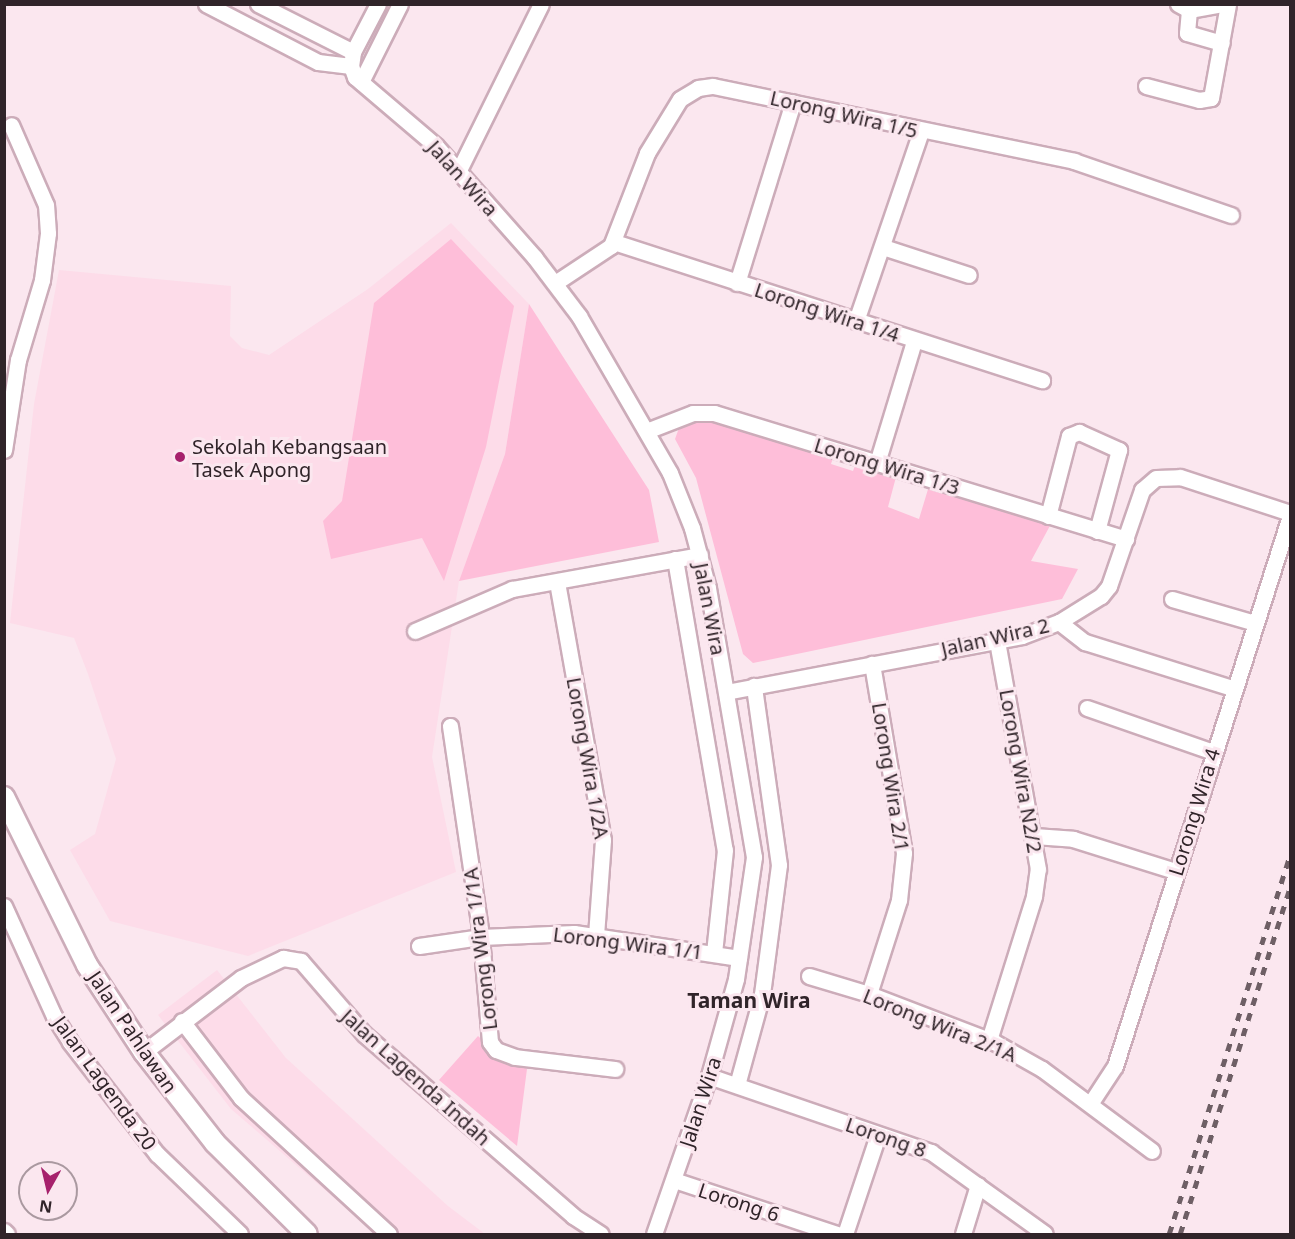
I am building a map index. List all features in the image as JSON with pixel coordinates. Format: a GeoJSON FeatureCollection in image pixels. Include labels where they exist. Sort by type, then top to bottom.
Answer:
{"type":"FeatureCollection","features":[{"type":"Feature","properties":{"kind":"street"},"geometry":{"type":"LineString","coordinates":[[206,4],[318,62],[352,59]]}},
{"type":"Feature","properties":{"kind":"street"},"geometry":{"type":"LineString","coordinates":[[258,4],[352,59]]}},
{"type":"Feature","properties":{"kind":"street"},"geometry":{"type":"LineString","coordinates":[[352,59],[378,4]]}},
{"type":"Feature","properties":{"kind":"street"},"geometry":{"type":"LineString","coordinates":[[361,82],[400,4]]}},
{"type":"Feature","properties":{"kind":"street"},"geometry":{"type":"LineString","coordinates":[[458,172],[541,4]]}},
{"type":"Feature","properties":{"kind":"street"},"geometry":{"type":"LineString","coordinates":[[1146,86],[1199,100],[1211,98],[1222,43],[1226,4],[1184,7],[1188,33],[1222,43]]}},
{"type":"Feature","properties":{"kind":"street","name":"Jalan Wira"},"geometry":{"type":"LineString","coordinates":[[352,59],[361,82],[427,137],[555,283],[649,430],[682,499],[700,555],[754,857],[739,958],[709,1076],[654,1234]]}},
{"type":"Feature","properties":{"kind":"street","name":"Lorong Wira 1/5"},"geometry":{"type":"LineString","coordinates":[[614,242],[647,153],[680,99],[689,92],[713,86],[1074,161],[1231,215]]}},
{"type":"Feature","properties":{"kind":"street"},"geometry":{"type":"LineString","coordinates":[[738,283],[793,102]]}},
{"type":"Feature","properties":{"kind":"street"},"geometry":{"type":"LineString","coordinates":[[4,450],[16,369],[42,280],[48,233],[46,205],[11,126]]}},
{"type":"Feature","properties":{"kind":"street"},"geometry":{"type":"LineString","coordinates":[[856,321],[921,131]]}},
{"type":"Feature","properties":{"kind":"street"},"geometry":{"type":"LineString","coordinates":[[555,283],[614,242]]}},
{"type":"Feature","properties":{"kind":"street","name":"Lorong Wira 1/4"},"geometry":{"type":"LineString","coordinates":[[614,242],[1042,380]]}},
{"type":"Feature","properties":{"kind":"street"},"geometry":{"type":"LineString","coordinates":[[883,247],[969,275]]}},
{"type":"Feature","properties":{"kind":"street"},"geometry":{"type":"LineString","coordinates":[[877,463],[914,340]]}},
{"type":"Feature","properties":{"kind":"street","name":"Lorong Wira 1/3"},"geometry":{"type":"LineString","coordinates":[[649,430],[703,411],[1126,540]]}},
{"type":"Feature","properties":{"kind":"street"},"geometry":{"type":"LineString","coordinates":[[1048,516],[1069,436],[1079,432],[1119,450],[1098,531]]}},
{"type":"Feature","properties":{"kind":"street","name":"Jalan Wira 2"},"geometry":{"type":"LineString","coordinates":[[726,692],[997,640],[1059,622],[1101,596],[1109,586],[1148,483],[1167,475],[1180,477],[1290,514]]}},
{"type":"Feature","properties":{"kind":"street","name":"Lorong Wira 4"},"geometry":{"type":"LineString","coordinates":[[1090,1104],[1115,1066],[1290,514]]}},
{"type":"Feature","properties":{"kind":"street"},"geometry":{"type":"LineString","coordinates":[[414,631],[490,596],[700,555]]}},
{"type":"Feature","properties":{"kind":"street"},"geometry":{"type":"LineString","coordinates":[[675,559],[725,850],[714,953]]}},
{"type":"Feature","properties":{"kind":"street","name":"Lorong Wira 1/2A"},"geometry":{"type":"LineString","coordinates":[[557,582],[603,840],[596,936]]}},
{"type":"Feature","properties":{"kind":"street"},"geometry":{"type":"LineString","coordinates":[[1172,598],[1255,623]]}},
{"type":"Feature","properties":{"kind":"street"},"geometry":{"type":"LineString","coordinates":[[1059,622],[1085,642],[1235,689]]}},
{"type":"Feature","properties":{"kind":"street","name":"Lorong Wira N2/2"},"geometry":{"type":"LineString","coordinates":[[989,1040],[1034,896],[1038,868],[997,640]]}},
{"type":"Feature","properties":{"kind":"street","name":"Lorong Wira 2/1"},"geometry":{"type":"LineString","coordinates":[[870,994],[899,900],[904,853],[872,664]]}},
{"type":"Feature","properties":{"kind":"street","name":"Jalan Wira"},"geometry":{"type":"LineString","coordinates":[[737,1085],[762,994],[779,865],[754,686]]}},
{"type":"Feature","properties":{"kind":"street"},"geometry":{"type":"LineString","coordinates":[[1087,708],[1213,752]]}},
{"type":"Feature","properties":{"kind":"street","name":"Lorong Wira 1/1A"},"geometry":{"type":"LineString","coordinates":[[450,726],[481,938],[489,1031],[496,1050],[515,1057],[615,1069]]}},
{"type":"Feature","properties":{"kind":"street","name":"Jalan Pahlawan"},"geometry":{"type":"LineString","coordinates":[[4,797],[87,965],[144,1053],[215,1143],[307,1234]]}},
{"type":"Feature","properties":{"kind":"street"},"geometry":{"type":"LineString","coordinates":[[1034,836],[1083,842],[1175,871]]}},
{"type":"Feature","properties":{"kind":"street","name":"Jalan Lagenda 20"},"geometry":{"type":"LineString","coordinates":[[4,906],[54,1016],[70,1042],[157,1154],[240,1234]]}},
{"type":"Feature","properties":{"kind":"street","name":"Lorong Wira 1/1"},"geometry":{"type":"LineString","coordinates":[[419,946],[481,938],[596,936],[739,958]]}},
{"type":"Feature","properties":{"kind":"street","name":"Jalan Lagenda Indah"},"geometry":{"type":"LineString","coordinates":[[144,1053],[182,1021],[241,978],[283,958],[301,961],[364,1034],[573,1216],[601,1234]]}},
{"type":"Feature","properties":{"kind":"street","name":"Lorong Wira 2/1A"},"geometry":{"type":"LineString","coordinates":[[809,976],[870,994],[989,1040],[1042,1069],[1152,1151]]}},
{"type":"Feature","properties":{"kind":"street"},"geometry":{"type":"LineString","coordinates":[[182,1021],[241,1098],[389,1234]]}},
{"type":"Feature","properties":{"kind":"street","name":"Lorong 8"},"geometry":{"type":"LineString","coordinates":[[709,1076],[930,1152],[1045,1234]]}},
{"type":"Feature","properties":{"kind":"street"},"geometry":{"type":"LineString","coordinates":[[845,1234],[878,1135]]}},
{"type":"Feature","properties":{"kind":"street","name":"Lorong 6"},"geometry":{"type":"LineString","coordinates":[[674,1180],[837,1234]]}},
{"type":"Feature","properties":{"kind":"street"},"geometry":{"type":"LineString","coordinates":[[963,1234],[978,1185]]}},
{"type":"Feature","properties":{"kind":"shaded area"},"geometry":{"type":"Polygon","coordinates":[[[451,223],[529,304],[505,454],[459,581],[432,757],[456,872],[248,956],[110,921],[70,850],[95,834],[116,759],[88,674],[74,638],[10,623],[34,404],[59,270],[231,286],[230,336],[242,348],[269,355],[368,289],[451,223]]]}},
{"type":"Feature","properties":{"kind":"shaded area"},"geometry":{"type":"Polygon","coordinates":[[[451,239],[514,306],[486,447],[444,581],[422,538],[331,559],[323,521],[342,501],[374,303],[451,239]]]}},
{"type":"Feature","properties":{"kind":"shaded area"},"geometry":{"type":"Polygon","coordinates":[[[529,304],[649,490],[659,542],[459,581],[505,454],[529,304]]]}},
{"type":"Feature","properties":{"kind":"shaded area"},"geometry":{"type":"Polygon","coordinates":[[[704,416],[834,455],[831,464],[853,471],[856,463],[896,477],[888,507],[919,519],[929,486],[1052,522],[1031,561],[1078,569],[1062,599],[753,663],[743,654],[696,478],[675,439],[679,428],[704,416]]]}},
{"type":"Feature","properties":{"kind":"shaded area"},"geometry":{"type":"Polygon","coordinates":[[[217,970],[286,1058],[448,1206],[485,1234],[376,1234],[231,1109],[158,1015],[217,970]]]}},
{"type":"Feature","properties":{"kind":"shaded area"},"geometry":{"type":"Polygon","coordinates":[[[478,1036],[496,1053],[527,1069],[517,1146],[439,1080],[478,1036]]]}},
{"type":"Feature","properties":{"kind":"railway"},"geometry":{"type":"LineString","coordinates":[[1169,1234],[1290,854]]}},
{"type":"Feature","properties":{"kind":"railway"},"geometry":{"type":"LineString","coordinates":[[1180,1234],[1290,887]]}},
{"type":"Feature","properties":{"kind":"place","name":"Sekolah Kebangsaan Tasek Apong"},"geometry":{"type":"Point","coordinates":[180,457]}},
{"type":"Feature","properties":{"kind":"district","name":"Taman Wira"},"geometry":{"type":"Point","coordinates":[749,1000]}}]}
